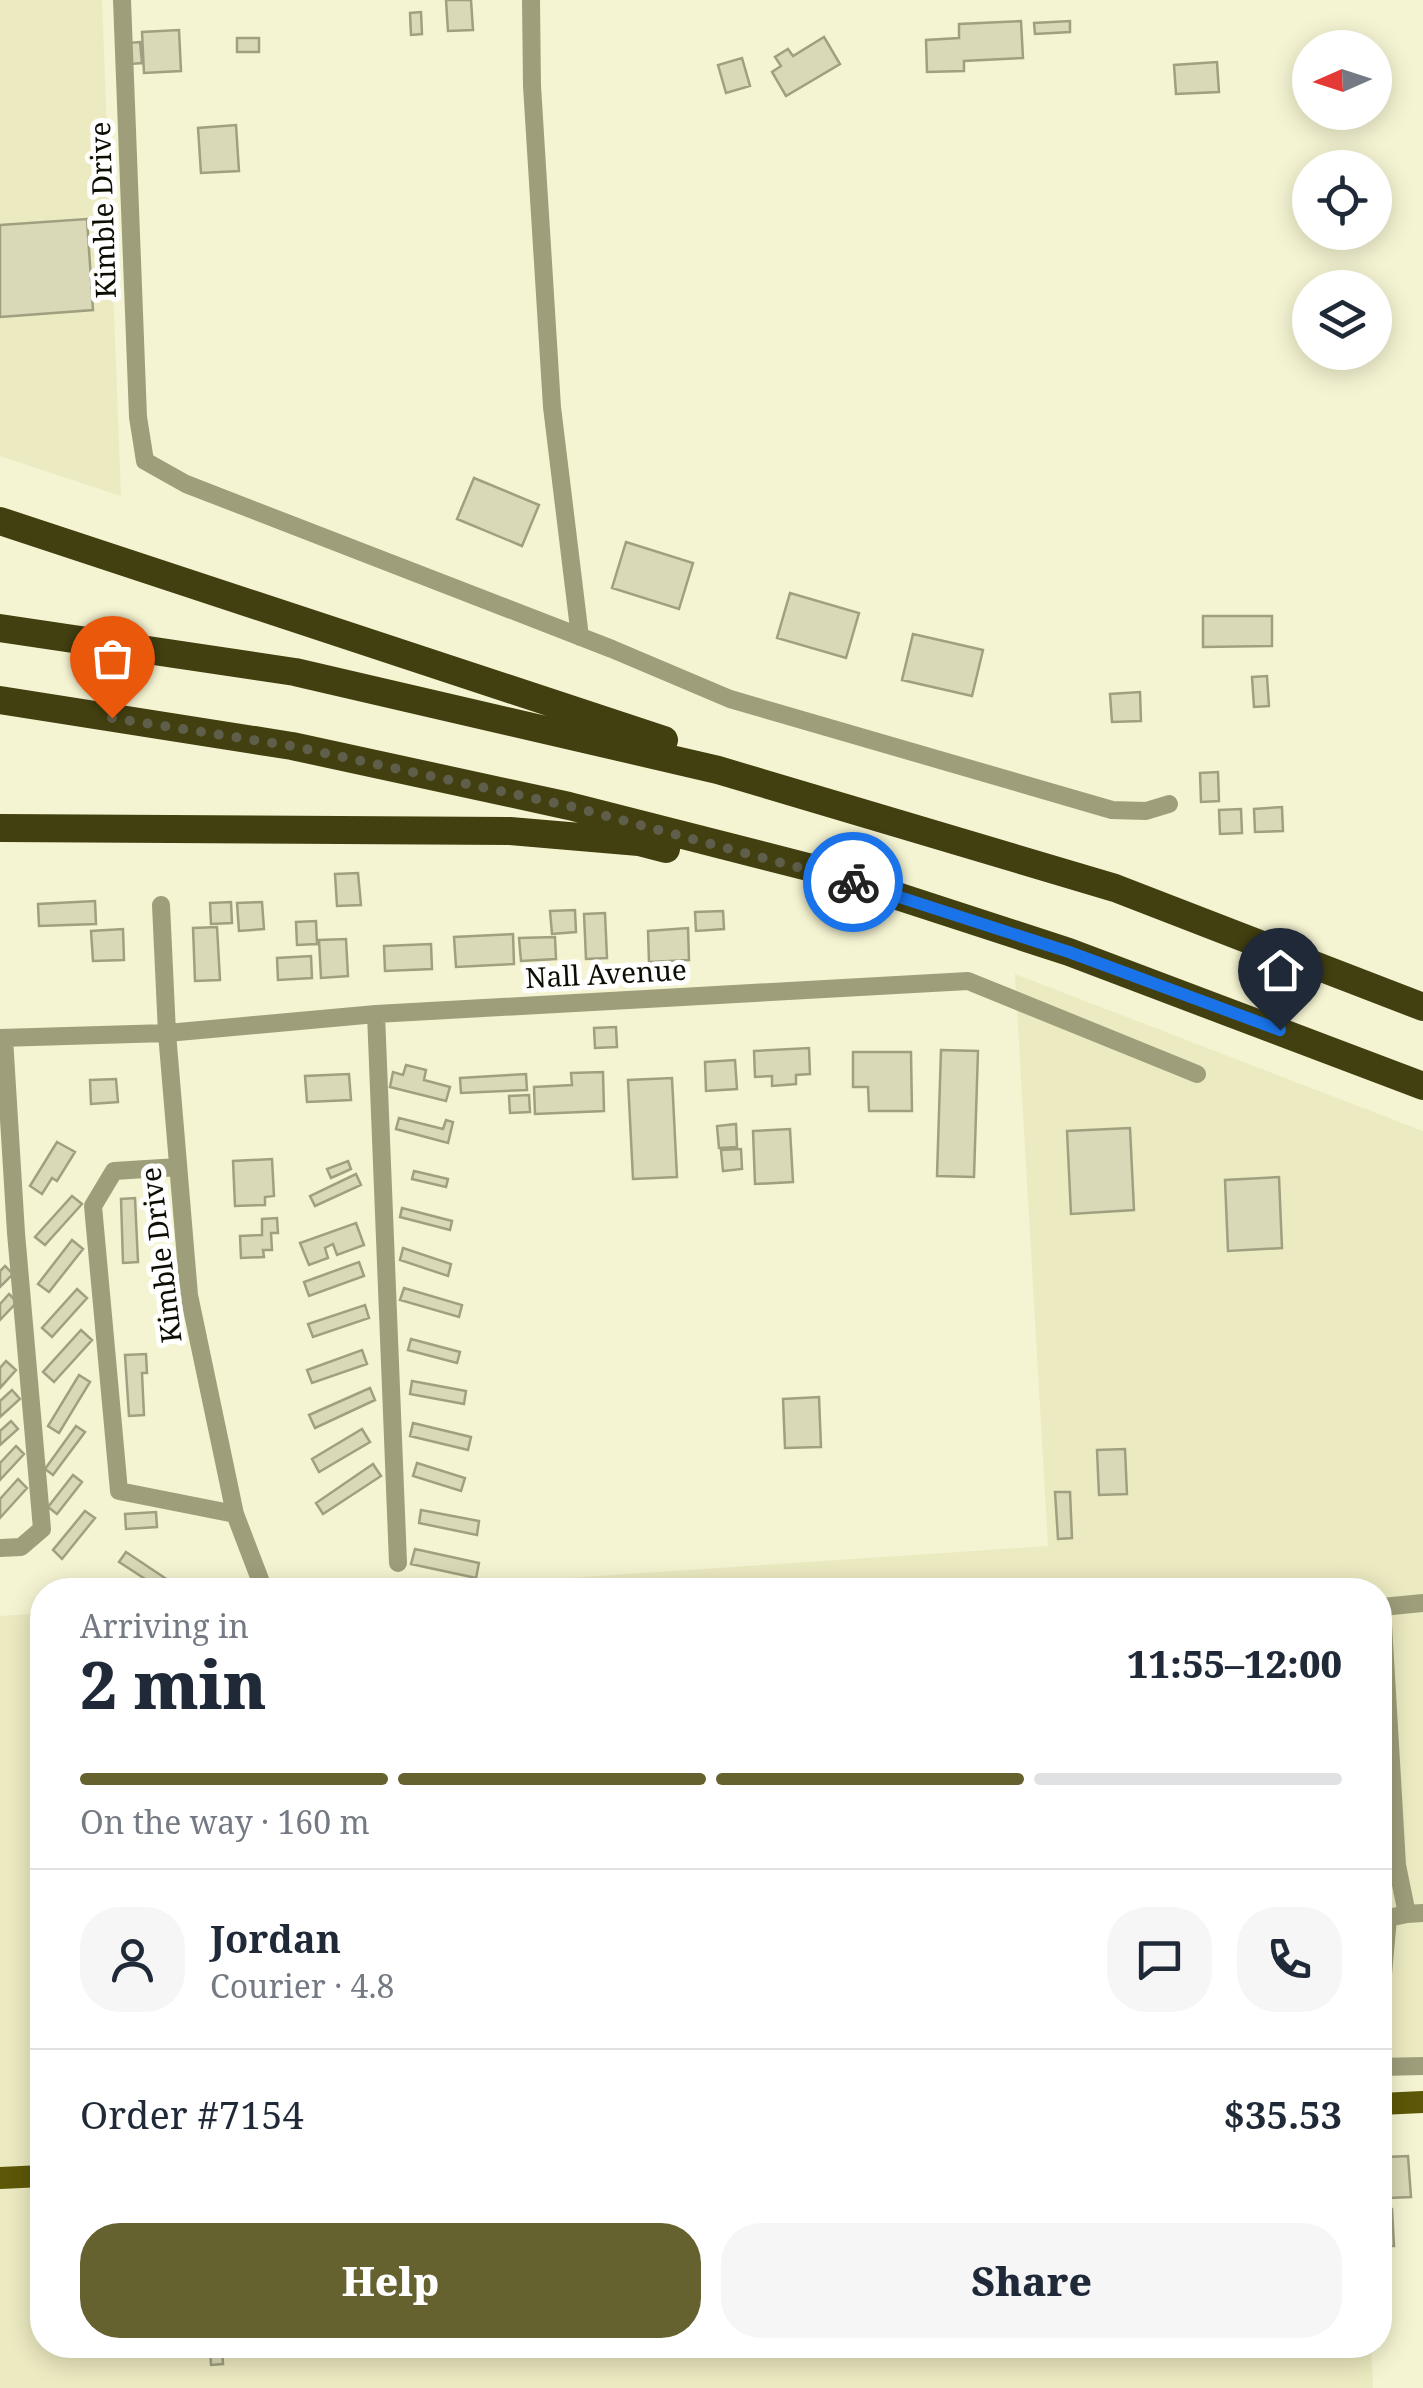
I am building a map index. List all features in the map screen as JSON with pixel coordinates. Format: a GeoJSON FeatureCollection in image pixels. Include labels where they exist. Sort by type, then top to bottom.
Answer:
{"type":"FeatureCollection","features":[{"type":"Feature","properties":{"kind":"highway"},"geometry":{"type":"LineString","coordinates":[[0,521],[666,740],[718,770]]}},
{"type":"Feature","properties":{"kind":"highway"},"geometry":{"type":"LineString","coordinates":[[0,628],[295,672],[718,770],[1115,888],[1423,1008]]}},
{"type":"Feature","properties":{"kind":"highway"},"geometry":{"type":"LineString","coordinates":[[0,700],[292,746],[569,806],[808,867],[1069,952],[1423,1086]]}},
{"type":"Feature","properties":{"kind":"highway"},"geometry":{"type":"LineString","coordinates":[[0,828],[510,831],[639,842],[1069,952]]}},
{"type":"Feature","properties":{"kind":"main road"},"geometry":{"type":"LineString","coordinates":[[1392,2103],[1423,2102]]}},
{"type":"Feature","properties":{"kind":"main road"},"geometry":{"type":"LineString","coordinates":[[0,2178],[30,2177]]}},
{"type":"Feature","properties":{"kind":"street","name":"Kimble Drive"},"geometry":{"type":"LineString","coordinates":[[122,0],[138,417],[144,461],[162,474],[580,636],[730,699],[1112,810],[1146,811],[1169,804]]}},
{"type":"Feature","properties":{"kind":"street"},"geometry":{"type":"LineString","coordinates":[[531,0],[536,164],[552,407],[580,636]]}},
{"type":"Feature","properties":{"kind":"street","name":"Kimble Drive"},"geometry":{"type":"LineString","coordinates":[[161,905],[166,1033],[188,1295],[235,1514],[259,1578]]}},
{"type":"Feature","properties":{"kind":"street","name":"Nall Avenue"},"geometry":{"type":"LineString","coordinates":[[2,1038],[166,1033],[376,1014],[968,982],[1197,1074]]}},
{"type":"Feature","properties":{"kind":"street"},"geometry":{"type":"LineString","coordinates":[[376,1014],[398,1564]]}},
{"type":"Feature","properties":{"kind":"street"},"geometry":{"type":"LineString","coordinates":[[0,1548],[20,1547],[42,1529],[8,1235],[2,1038]]}},
{"type":"Feature","properties":{"kind":"street"},"geometry":{"type":"LineString","coordinates":[[178,1167],[114,1171],[93,1206],[119,1491],[235,1514]]}},
{"type":"Feature","properties":{"kind":"street"},"geometry":{"type":"LineString","coordinates":[[1392,1606],[1423,1604]]}},
{"type":"Feature","properties":{"kind":"street"},"geometry":{"type":"LineString","coordinates":[[1392,1779],[1397,1865],[1415,1914]]}},
{"type":"Feature","properties":{"kind":"street"},"geometry":{"type":"LineString","coordinates":[[1392,2067],[1423,2066]]}},
{"type":"Feature","properties":{"kind":"shaded area"},"geometry":{"type":"Polygon","coordinates":[[[0,0],[102,0],[121,496],[0,456],[0,0]]]}},
{"type":"Feature","properties":{"kind":"shaded area"},"geometry":{"type":"Polygon","coordinates":[[[1015,974],[1423,1131],[1423,2074],[1392,2075],[1392,1578],[568,1578],[1048,1546],[1015,974]]]}},
{"type":"Feature","properties":{"kind":"shaded area"},"geometry":{"type":"Polygon","coordinates":[[[30,1614],[30,2358],[1372,2358],[1373,2388],[0,2388],[0,1616],[30,1614]]]}},
{"type":"Feature","properties":{"kind":"building"},"geometry":{"type":"Polygon","coordinates":[[[446,0],[471,0],[473,30],[448,31],[446,0]]]}},
{"type":"Feature","properties":{"kind":"building"},"geometry":{"type":"Polygon","coordinates":[[[421,12],[422,34],[411,35],[410,13],[421,12]]]}},
{"type":"Feature","properties":{"kind":"building"},"geometry":{"type":"Polygon","coordinates":[[[1021,21],[1023,58],[964,61],[964,71],[927,72],[926,40],[959,38],[959,24],[1021,21]]]}},
{"type":"Feature","properties":{"kind":"building"},"geometry":{"type":"Polygon","coordinates":[[[1070,21],[1070,32],[1035,34],[1034,23],[1070,21]]]}},
{"type":"Feature","properties":{"kind":"building"},"geometry":{"type":"Polygon","coordinates":[[[179,30],[181,71],[144,73],[142,32],[179,30]]]}},
{"type":"Feature","properties":{"kind":"building"},"geometry":{"type":"Polygon","coordinates":[[[824,37],[840,64],[786,96],[772,72],[781,66],[775,57],[788,49],[793,56],[824,37]]]}},
{"type":"Feature","properties":{"kind":"building"},"geometry":{"type":"Polygon","coordinates":[[[237,38],[259,38],[259,52],[237,52],[237,38]]]}},
{"type":"Feature","properties":{"kind":"building"},"geometry":{"type":"Polygon","coordinates":[[[140,42],[142,63],[131,64],[129,43],[140,42]]]}},
{"type":"Feature","properties":{"kind":"building"},"geometry":{"type":"Polygon","coordinates":[[[742,58],[750,86],[726,93],[718,65],[742,58]]]}},
{"type":"Feature","properties":{"kind":"building"},"geometry":{"type":"Polygon","coordinates":[[[1217,62],[1219,92],[1176,94],[1174,65],[1217,62]]]}},
{"type":"Feature","properties":{"kind":"building"},"geometry":{"type":"Polygon","coordinates":[[[236,125],[239,171],[201,173],[198,128],[236,125]]]}},
{"type":"Feature","properties":{"kind":"building"},"geometry":{"type":"Polygon","coordinates":[[[87,219],[93,310],[0,317],[0,225],[87,219]]]}},
{"type":"Feature","properties":{"kind":"building"},"geometry":{"type":"Polygon","coordinates":[[[474,478],[539,505],[522,546],[457,519],[474,478]]]}},
{"type":"Feature","properties":{"kind":"building"},"geometry":{"type":"Polygon","coordinates":[[[626,542],[693,563],[679,609],[612,588],[626,542]]]}},
{"type":"Feature","properties":{"kind":"building"},"geometry":{"type":"Polygon","coordinates":[[[790,593],[859,613],[846,658],[777,638],[790,593]]]}},
{"type":"Feature","properties":{"kind":"building"},"geometry":{"type":"Polygon","coordinates":[[[1203,616],[1272,616],[1272,646],[1203,647],[1203,616]]]}},
{"type":"Feature","properties":{"kind":"building"},"geometry":{"type":"Polygon","coordinates":[[[913,634],[983,650],[972,696],[902,680],[913,634]]]}},
{"type":"Feature","properties":{"kind":"building"},"geometry":{"type":"Polygon","coordinates":[[[1267,676],[1269,706],[1254,707],[1252,677],[1267,676]]]}},
{"type":"Feature","properties":{"kind":"building"},"geometry":{"type":"Polygon","coordinates":[[[1140,692],[1141,721],[1112,722],[1110,694],[1140,692]]]}},
{"type":"Feature","properties":{"kind":"building"},"geometry":{"type":"Polygon","coordinates":[[[1218,772],[1219,801],[1201,802],[1200,773],[1218,772]]]}},
{"type":"Feature","properties":{"kind":"building"},"geometry":{"type":"Polygon","coordinates":[[[1282,807],[1283,831],[1255,832],[1254,809],[1282,807]]]}},
{"type":"Feature","properties":{"kind":"building"},"geometry":{"type":"Polygon","coordinates":[[[1241,809],[1242,833],[1220,834],[1219,810],[1241,809]]]}},
{"type":"Feature","properties":{"kind":"building"},"geometry":{"type":"Polygon","coordinates":[[[358,873],[361,905],[337,906],[335,874],[358,873]]]}},
{"type":"Feature","properties":{"kind":"building"},"geometry":{"type":"Polygon","coordinates":[[[95,901],[96,924],[39,926],[38,904],[95,901]]]}},
{"type":"Feature","properties":{"kind":"building"},"geometry":{"type":"Polygon","coordinates":[[[231,902],[232,923],[211,924],[210,903],[231,902]]]}},
{"type":"Feature","properties":{"kind":"building"},"geometry":{"type":"Polygon","coordinates":[[[262,902],[264,929],[239,931],[237,903],[262,902]]]}},
{"type":"Feature","properties":{"kind":"building"},"geometry":{"type":"Polygon","coordinates":[[[575,910],[576,932],[552,934],[550,911],[575,910]]]}},
{"type":"Feature","properties":{"kind":"building"},"geometry":{"type":"Polygon","coordinates":[[[723,911],[724,929],[696,931],[695,912],[723,911]]]}},
{"type":"Feature","properties":{"kind":"building"},"geometry":{"type":"Polygon","coordinates":[[[605,913],[607,958],[586,959],[584,914],[605,913]]]}},
{"type":"Feature","properties":{"kind":"building"},"geometry":{"type":"Polygon","coordinates":[[[316,921],[317,944],[297,945],[296,922],[316,921]]]}},
{"type":"Feature","properties":{"kind":"building"},"geometry":{"type":"Polygon","coordinates":[[[217,927],[220,980],[195,981],[193,928],[217,927]]]}},
{"type":"Feature","properties":{"kind":"building"},"geometry":{"type":"Polygon","coordinates":[[[688,928],[689,960],[649,962],[648,931],[688,928]]]}},
{"type":"Feature","properties":{"kind":"building"},"geometry":{"type":"Polygon","coordinates":[[[123,929],[124,960],[93,961],[91,931],[123,929]]]}},
{"type":"Feature","properties":{"kind":"building"},"geometry":{"type":"Polygon","coordinates":[[[513,934],[514,964],[456,967],[454,937],[513,934]]]}},
{"type":"Feature","properties":{"kind":"building"},"geometry":{"type":"Polygon","coordinates":[[[555,937],[556,959],[521,961],[519,938],[555,937]]]}},
{"type":"Feature","properties":{"kind":"building"},"geometry":{"type":"Polygon","coordinates":[[[346,939],[348,976],[321,978],[319,940],[346,939]]]}},
{"type":"Feature","properties":{"kind":"building"},"geometry":{"type":"Polygon","coordinates":[[[431,944],[432,969],[385,971],[384,946],[431,944]]]}},
{"type":"Feature","properties":{"kind":"building"},"geometry":{"type":"Polygon","coordinates":[[[311,956],[312,978],[278,980],[277,958],[311,956]]]}},
{"type":"Feature","properties":{"kind":"building"},"geometry":{"type":"Polygon","coordinates":[[[616,1027],[617,1047],[595,1048],[594,1028],[616,1027]]]}},
{"type":"Feature","properties":{"kind":"building"},"geometry":{"type":"Polygon","coordinates":[[[809,1048],[810,1074],[796,1075],[796,1084],[772,1086],[772,1076],[755,1077],[754,1051],[809,1048]]]}},
{"type":"Feature","properties":{"kind":"building"},"geometry":{"type":"Polygon","coordinates":[[[941,1050],[978,1051],[974,1177],[937,1176],[941,1050]]]}},
{"type":"Feature","properties":{"kind":"building"},"geometry":{"type":"Polygon","coordinates":[[[853,1052],[911,1052],[912,1111],[869,1111],[868,1087],[853,1087],[853,1052]]]}},
{"type":"Feature","properties":{"kind":"building"},"geometry":{"type":"Polygon","coordinates":[[[735,1060],[737,1089],[706,1091],[705,1062],[735,1060]]]}},
{"type":"Feature","properties":{"kind":"building"},"geometry":{"type":"Polygon","coordinates":[[[406,1065],[426,1070],[424,1080],[450,1087],[446,1101],[390,1087],[393,1072],[403,1075],[406,1065]]]}},
{"type":"Feature","properties":{"kind":"building"},"geometry":{"type":"Polygon","coordinates":[[[603,1072],[604,1111],[535,1114],[534,1087],[572,1085],[571,1073],[603,1072]]]}},
{"type":"Feature","properties":{"kind":"building"},"geometry":{"type":"Polygon","coordinates":[[[349,1074],[351,1100],[307,1102],[305,1076],[349,1074]]]}},
{"type":"Feature","properties":{"kind":"building"},"geometry":{"type":"Polygon","coordinates":[[[526,1074],[527,1090],[461,1093],[460,1078],[526,1074]]]}},
{"type":"Feature","properties":{"kind":"building"},"geometry":{"type":"Polygon","coordinates":[[[672,1078],[677,1177],[633,1179],[628,1080],[672,1078]]]}},
{"type":"Feature","properties":{"kind":"building"},"geometry":{"type":"Polygon","coordinates":[[[116,1079],[118,1102],[91,1104],[90,1080],[116,1079]]]}},
{"type":"Feature","properties":{"kind":"building"},"geometry":{"type":"Polygon","coordinates":[[[529,1095],[530,1112],[510,1113],[509,1096],[529,1095]]]}},
{"type":"Feature","properties":{"kind":"building"},"geometry":{"type":"Polygon","coordinates":[[[399,1118],[443,1129],[446,1120],[453,1122],[448,1143],[396,1129],[399,1118]]]}},
{"type":"Feature","properties":{"kind":"building"},"geometry":{"type":"Polygon","coordinates":[[[736,1124],[737,1147],[719,1148],[717,1126],[736,1124]]]}},
{"type":"Feature","properties":{"kind":"building"},"geometry":{"type":"Polygon","coordinates":[[[1130,1128],[1134,1210],[1071,1214],[1067,1131],[1130,1128]]]}},
{"type":"Feature","properties":{"kind":"building"},"geometry":{"type":"Polygon","coordinates":[[[790,1129],[793,1182],[755,1184],[753,1131],[790,1129]]]}},
{"type":"Feature","properties":{"kind":"building"},"geometry":{"type":"Polygon","coordinates":[[[57,1142],[75,1152],[57,1181],[52,1178],[42,1194],[30,1186],[57,1142]]]}},
{"type":"Feature","properties":{"kind":"building"},"geometry":{"type":"Polygon","coordinates":[[[741,1149],[742,1169],[723,1171],[721,1150],[741,1149]]]}},
{"type":"Feature","properties":{"kind":"building"},"geometry":{"type":"Polygon","coordinates":[[[272,1159],[274,1196],[265,1197],[265,1205],[235,1206],[233,1161],[272,1159]]]}},
{"type":"Feature","properties":{"kind":"building"},"geometry":{"type":"Polygon","coordinates":[[[348,1161],[351,1169],[331,1178],[327,1169],[348,1161]]]}},
{"type":"Feature","properties":{"kind":"building"},"geometry":{"type":"Polygon","coordinates":[[[414,1171],[448,1179],[446,1187],[412,1179],[414,1171]]]}},
{"type":"Feature","properties":{"kind":"building"},"geometry":{"type":"Polygon","coordinates":[[[356,1174],[361,1185],[315,1206],[310,1196],[356,1174]]]}},
{"type":"Feature","properties":{"kind":"building"},"geometry":{"type":"Polygon","coordinates":[[[1279,1177],[1282,1248],[1228,1251],[1225,1180],[1279,1177]]]}},
{"type":"Feature","properties":{"kind":"building"},"geometry":{"type":"Polygon","coordinates":[[[72,1196],[82,1204],[45,1245],[35,1237],[72,1196]]]}},
{"type":"Feature","properties":{"kind":"building"},"geometry":{"type":"Polygon","coordinates":[[[135,1198],[138,1262],[123,1263],[121,1199],[135,1198]]]}},
{"type":"Feature","properties":{"kind":"building"},"geometry":{"type":"Polygon","coordinates":[[[402,1208],[452,1221],[450,1230],[400,1217],[402,1208]]]}},
{"type":"Feature","properties":{"kind":"building"},"geometry":{"type":"Polygon","coordinates":[[[277,1218],[278,1233],[271,1233],[272,1250],[263,1250],[264,1257],[241,1258],[240,1236],[262,1235],[262,1219],[277,1218]]]}},
{"type":"Feature","properties":{"kind":"building"},"geometry":{"type":"Polygon","coordinates":[[[356,1223],[364,1245],[337,1255],[333,1244],[325,1248],[328,1258],[309,1265],[300,1243],[356,1223]]]}},
{"type":"Feature","properties":{"kind":"building"},"geometry":{"type":"Polygon","coordinates":[[[72,1240],[83,1249],[49,1292],[38,1284],[72,1240]]]}},
{"type":"Feature","properties":{"kind":"building"},"geometry":{"type":"Polygon","coordinates":[[[403,1248],[451,1264],[448,1276],[400,1260],[403,1248]]]}},
{"type":"Feature","properties":{"kind":"building"},"geometry":{"type":"Polygon","coordinates":[[[359,1262],[364,1276],[309,1296],[304,1282],[359,1262]]]}},
{"type":"Feature","properties":{"kind":"building"},"geometry":{"type":"Polygon","coordinates":[[[5,1266],[13,1274],[0,1287],[0,1271],[5,1266]]]}},
{"type":"Feature","properties":{"kind":"building"},"geometry":{"type":"Polygon","coordinates":[[[404,1288],[462,1305],[459,1317],[400,1300],[404,1288]]]}},
{"type":"Feature","properties":{"kind":"building"},"geometry":{"type":"Polygon","coordinates":[[[77,1289],[87,1298],[52,1337],[42,1328],[77,1289]]]}},
{"type":"Feature","properties":{"kind":"building"},"geometry":{"type":"Polygon","coordinates":[[[9,1294],[17,1302],[0,1320],[0,1304],[9,1294]]]}},
{"type":"Feature","properties":{"kind":"building"},"geometry":{"type":"Polygon","coordinates":[[[365,1305],[369,1318],[313,1337],[308,1324],[365,1305]]]}},
{"type":"Feature","properties":{"kind":"building"},"geometry":{"type":"Polygon","coordinates":[[[81,1330],[92,1340],[54,1382],[43,1372],[81,1330]]]}},
{"type":"Feature","properties":{"kind":"building"},"geometry":{"type":"Polygon","coordinates":[[[411,1339],[460,1352],[457,1363],[408,1350],[411,1339]]]}},
{"type":"Feature","properties":{"kind":"building"},"geometry":{"type":"Polygon","coordinates":[[[362,1350],[367,1364],[312,1383],[307,1370],[362,1350]]]}},
{"type":"Feature","properties":{"kind":"building"},"geometry":{"type":"Polygon","coordinates":[[[146,1354],[147,1373],[142,1373],[144,1415],[129,1416],[125,1355],[146,1354]]]}},
{"type":"Feature","properties":{"kind":"building"},"geometry":{"type":"Polygon","coordinates":[[[6,1361],[16,1370],[0,1388],[0,1368],[6,1361]]]}},
{"type":"Feature","properties":{"kind":"building"},"geometry":{"type":"Polygon","coordinates":[[[79,1375],[90,1382],[59,1433],[48,1426],[79,1375]]]}},
{"type":"Feature","properties":{"kind":"building"},"geometry":{"type":"Polygon","coordinates":[[[412,1381],[466,1391],[464,1404],[410,1394],[412,1381]]]}},
{"type":"Feature","properties":{"kind":"building"},"geometry":{"type":"Polygon","coordinates":[[[370,1388],[375,1400],[315,1428],[309,1415],[370,1388]]]}},
{"type":"Feature","properties":{"kind":"building"},"geometry":{"type":"Polygon","coordinates":[[[12,1390],[20,1399],[0,1417],[0,1401],[12,1390]]]}},
{"type":"Feature","properties":{"kind":"building"},"geometry":{"type":"Polygon","coordinates":[[[819,1397],[821,1447],[785,1448],[783,1399],[819,1397]]]}},
{"type":"Feature","properties":{"kind":"building"},"geometry":{"type":"Polygon","coordinates":[[[11,1421],[18,1429],[0,1445],[0,1431],[11,1421]]]}},
{"type":"Feature","properties":{"kind":"building"},"geometry":{"type":"Polygon","coordinates":[[[413,1423],[471,1437],[468,1450],[410,1436],[413,1423]]]}},
{"type":"Feature","properties":{"kind":"building"},"geometry":{"type":"Polygon","coordinates":[[[76,1426],[85,1432],[53,1475],[45,1469],[76,1426]]]}},
{"type":"Feature","properties":{"kind":"building"},"geometry":{"type":"Polygon","coordinates":[[[362,1429],[370,1442],[319,1472],[312,1459],[362,1429]]]}},
{"type":"Feature","properties":{"kind":"building"},"geometry":{"type":"Polygon","coordinates":[[[16,1446],[24,1454],[0,1480],[0,1463],[16,1446]]]}},
{"type":"Feature","properties":{"kind":"building"},"geometry":{"type":"Polygon","coordinates":[[[1125,1449],[1127,1494],[1099,1495],[1097,1450],[1125,1449]]]}},
{"type":"Feature","properties":{"kind":"building"},"geometry":{"type":"Polygon","coordinates":[[[417,1463],[465,1478],[461,1491],[413,1476],[417,1463]]]}},
{"type":"Feature","properties":{"kind":"building"},"geometry":{"type":"Polygon","coordinates":[[[373,1464],[381,1476],[323,1514],[316,1503],[373,1464]]]}},
{"type":"Feature","properties":{"kind":"building"},"geometry":{"type":"Polygon","coordinates":[[[73,1475],[82,1482],[57,1514],[48,1507],[73,1475]]]}},
{"type":"Feature","properties":{"kind":"building"},"geometry":{"type":"Polygon","coordinates":[[[18,1479],[27,1488],[0,1518],[0,1499],[18,1479]]]}},
{"type":"Feature","properties":{"kind":"building"},"geometry":{"type":"Polygon","coordinates":[[[1055,1492],[1070,1492],[1072,1538],[1058,1539],[1055,1492]]]}},
{"type":"Feature","properties":{"kind":"building"},"geometry":{"type":"Polygon","coordinates":[[[421,1510],[479,1521],[477,1535],[419,1523],[421,1510]]]}},
{"type":"Feature","properties":{"kind":"building"},"geometry":{"type":"Polygon","coordinates":[[[85,1511],[95,1518],[62,1559],[53,1550],[85,1511]]]}},
{"type":"Feature","properties":{"kind":"building"},"geometry":{"type":"Polygon","coordinates":[[[156,1512],[157,1527],[126,1529],[125,1514],[156,1512]]]}},
{"type":"Feature","properties":{"kind":"building"},"geometry":{"type":"Polygon","coordinates":[[[415,1549],[479,1563],[476,1578],[411,1564],[415,1549]]]}},
{"type":"Feature","properties":{"kind":"building"},"geometry":{"type":"Polygon","coordinates":[[[126,1552],[165,1578],[144,1578],[119,1562],[126,1552]]]}},
{"type":"Feature","properties":{"kind":"building"},"geometry":{"type":"Polygon","coordinates":[[[1408,2156],[1411,2197],[1392,2198],[1392,2157],[1408,2156]]]}},
{"type":"Feature","properties":{"kind":"building"},"geometry":{"type":"Polygon","coordinates":[[[211,2358],[223,2358],[223,2364],[211,2365],[211,2358]]]}},
{"type":"Feature","properties":{"kind":"way so far"},"geometry":{"type":"LineString","coordinates":[[112,718],[292,746],[569,806],[853,882]]}},
{"type":"Feature","properties":{"kind":"route"},"geometry":{"type":"LineString","coordinates":[[853,882],[1069,952],[1280,1030]]}}]}
